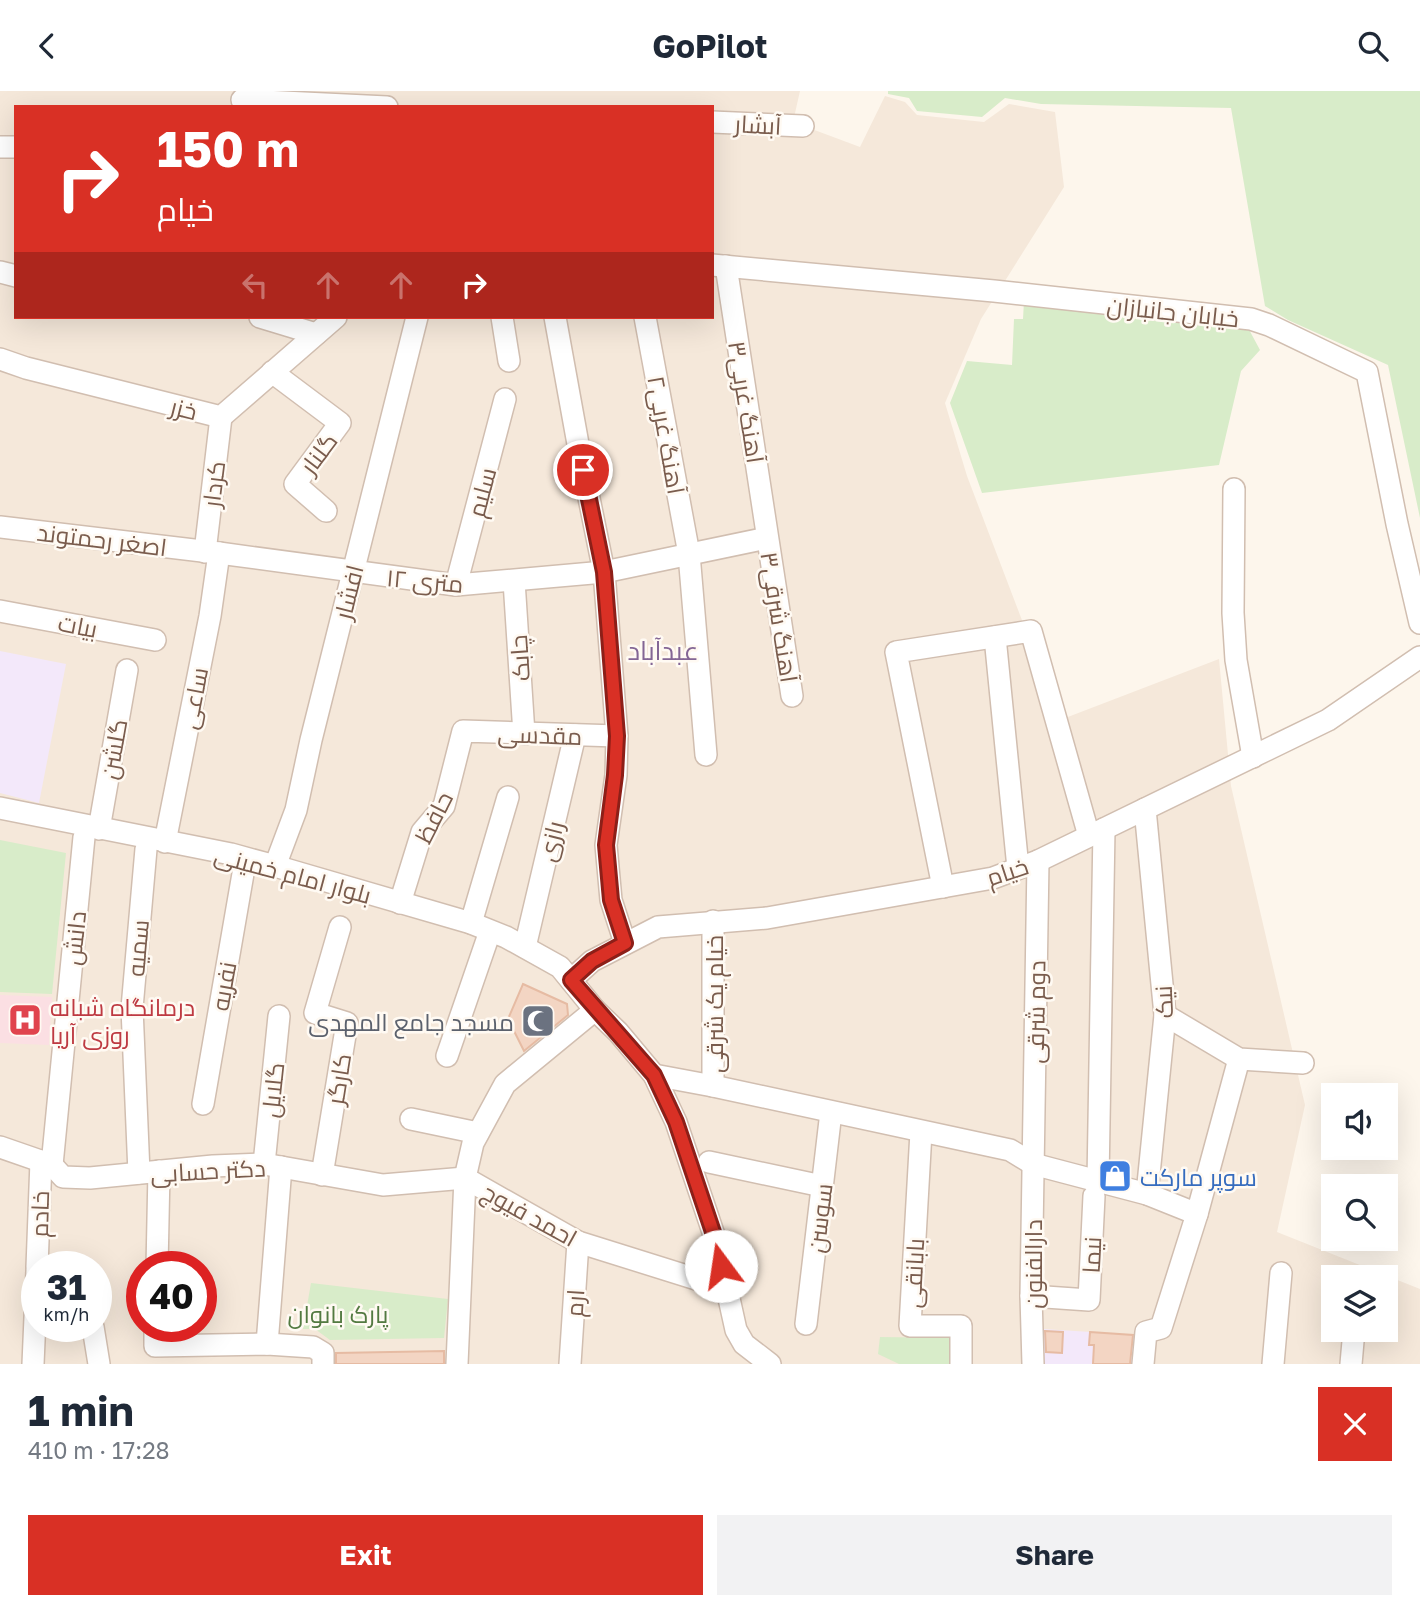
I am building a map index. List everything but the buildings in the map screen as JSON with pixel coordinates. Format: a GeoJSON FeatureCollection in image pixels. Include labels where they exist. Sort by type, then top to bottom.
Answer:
{"type":"FeatureCollection","features":[{"type":"Feature","properties":{"kind":"street"},"geometry":{"type":"LineString","coordinates":[[242,99],[351,105]]}},
{"type":"Feature","properties":{"kind":"street","name":"آبشار"},"geometry":{"type":"LineString","coordinates":[[714,122],[803,127]]}},
{"type":"Feature","properties":{"kind":"street","name":"آهنگ غربی۳"},"geometry":{"type":"LineString","coordinates":[[719,266],[767,538]]}},
{"type":"Feature","properties":{"kind":"street","name":"خیابان جانبازان"},"geometry":{"type":"LineString","coordinates":[[719,266],[1251,319],[1367,372],[1420,623]]}},
{"type":"Feature","properties":{"kind":"street"},"geometry":{"type":"LineString","coordinates":[[267,319],[316,334]]}},
{"type":"Feature","properties":{"kind":"street","name":"خزر"},"geometry":{"type":"LineString","coordinates":[[0,359],[26,368],[221,417],[334,319]]}},
{"type":"Feature","properties":{"kind":"street","name":"افشار"},"geometry":{"type":"LineString","coordinates":[[275,866],[296,810],[311,740],[416,319]]}},
{"type":"Feature","properties":{"kind":"street"},"geometry":{"type":"LineString","coordinates":[[502,319],[509,361]]}},
{"type":"Feature","properties":{"kind":"street"},"geometry":{"type":"LineString","coordinates":[[555,319],[604,572],[617,736],[606,845],[611,900],[625,943]]}},
{"type":"Feature","properties":{"kind":"street","name":"آهنگ غربی۲"},"geometry":{"type":"LineString","coordinates":[[645,319],[689,554],[706,755]]}},
{"type":"Feature","properties":{"kind":"street","name":"گلنار"},"geometry":{"type":"LineString","coordinates":[[272,372],[341,423],[295,484],[326,511]]}},
{"type":"Feature","properties":{"kind":"street","name":"سلیم"},"geometry":{"type":"LineString","coordinates":[[456,585],[505,399]]}},
{"type":"Feature","properties":{"kind":"street","name":"کردار"},"geometry":{"type":"LineString","coordinates":[[212,552],[221,417]]}},
{"type":"Feature","properties":{"kind":"street"},"geometry":{"type":"LineString","coordinates":[[1234,489],[1233,613],[1236,660],[1253,757]]}},
{"type":"Feature","properties":{"kind":"street","name":"اصغر رحمتوند"},"geometry":{"type":"LineString","coordinates":[[0,527],[212,552]]}},
{"type":"Feature","properties":{"kind":"street","name":"۱۲ متری"},"geometry":{"type":"LineString","coordinates":[[212,552],[456,585],[604,572],[767,538]]}},
{"type":"Feature","properties":{"kind":"street","name":"آهنگ شرقی۳"},"geometry":{"type":"LineString","coordinates":[[767,538],[792,696]]}},
{"type":"Feature","properties":{"kind":"street","name":"ساعی"},"geometry":{"type":"LineString","coordinates":[[155,846],[210,616],[212,552]]}},
{"type":"Feature","properties":{"kind":"street","name":"چابک"},"geometry":{"type":"LineString","coordinates":[[514,581],[524,734]]}},
{"type":"Feature","properties":{"kind":"street","name":"بیات"},"geometry":{"type":"LineString","coordinates":[[0,611],[155,640]]}},
{"type":"Feature","properties":{"kind":"street"},"geometry":{"type":"LineString","coordinates":[[943,887],[896,652],[1031,631],[1096,832],[1096,1188]]}},
{"type":"Feature","properties":{"kind":"street","name":"دوم شرقی"},"geometry":{"type":"LineString","coordinates":[[995,637],[1028,864],[1033,1164]]}},
{"type":"Feature","properties":{"kind":"street","name":"خیام"},"geometry":{"type":"LineString","coordinates":[[571,980],[592,961],[658,927],[767,918],[993,878],[1145,809],[1328,720],[1416,659]]}},
{"type":"Feature","properties":{"kind":"street","name":"گلشن"},"geometry":{"type":"LineString","coordinates":[[92,833],[127,670]]}},
{"type":"Feature","properties":{"kind":"street","name":"مقدسی"},"geometry":{"type":"LineString","coordinates":[[463,731],[617,736]]}},
{"type":"Feature","properties":{"kind":"street","name":"حافظ"},"geometry":{"type":"LineString","coordinates":[[400,903],[422,832],[444,806],[463,731]]}},
{"type":"Feature","properties":{"kind":"street","name":"رازی"},"geometry":{"type":"LineString","coordinates":[[525,947],[575,736]]}},
{"type":"Feature","properties":{"kind":"street"},"geometry":{"type":"LineString","coordinates":[[471,923],[508,797]]}},
{"type":"Feature","properties":{"kind":"street","name":"بلوار امام خمینی"},"geometry":{"type":"LineString","coordinates":[[0,808],[92,833]]}},
{"type":"Feature","properties":{"kind":"street","name":"نیک"},"geometry":{"type":"LineString","coordinates":[[1145,809],[1166,1015],[1147,1194]]}},
{"type":"Feature","properties":{"kind":"street","name":"بلوار امام خمینی"},"geometry":{"type":"LineString","coordinates":[[0,819],[92,833],[244,868],[487,940],[555,975],[571,980]]}},
{"type":"Feature","properties":{"kind":"street","name":"دانش"},"geometry":{"type":"LineString","coordinates":[[46,1163],[92,833]]}},
{"type":"Feature","properties":{"kind":"street","name":"بلوار امام خمینی"},"geometry":{"type":"LineString","coordinates":[[155,846],[230,854],[471,923],[525,947],[560,967],[654,1075],[676,1122],[709,1219],[736,1331],[750,1357],[770,1364]]}},
{"type":"Feature","properties":{"kind":"street","name":"سمیه"},"geometry":{"type":"LineString","coordinates":[[155,846],[132,1008],[155,1251]]}},
{"type":"Feature","properties":{"kind":"street","name":"نفریه"},"geometry":{"type":"LineString","coordinates":[[203,1104],[244,868]]}},
{"type":"Feature","properties":{"kind":"street","name":"خیام یک شرقی"},"geometry":{"type":"LineString","coordinates":[[713,921],[713,1086]]}},
{"type":"Feature","properties":{"kind":"street","name":"کارگر"},"geometry":{"type":"LineString","coordinates":[[322,1175],[347,1023],[316,1013],[341,927]]}},
{"type":"Feature","properties":{"kind":"street"},"geometry":{"type":"LineString","coordinates":[[447,1056],[487,940]]}},
{"type":"Feature","properties":{"kind":"street","name":"احمد فیوج"},"geometry":{"type":"LineString","coordinates":[[595,1010],[505,1084],[473,1143],[465,1178],[578,1243],[726,1288]]}},
{"type":"Feature","properties":{"kind":"street"},"geometry":{"type":"LineString","coordinates":[[1166,1015],[1240,1059],[1303,1063]]}},
{"type":"Feature","properties":{"kind":"street","name":"گلایل"},"geometry":{"type":"LineString","coordinates":[[267,1344],[279,1016]]}},
{"type":"Feature","properties":{"kind":"street"},"geometry":{"type":"LineString","coordinates":[[1143,1364],[1146,1332],[1161,1328],[1197,1215],[1240,1059]]}},
{"type":"Feature","properties":{"kind":"street"},"geometry":{"type":"LineString","coordinates":[[654,1075],[1010,1150],[1033,1164],[1096,1188],[1147,1194],[1197,1215]]}},
{"type":"Feature","properties":{"kind":"street","name":"سوسن"},"geometry":{"type":"LineString","coordinates":[[806,1324],[831,1112]]}},
{"type":"Feature","properties":{"kind":"street"},"geometry":{"type":"LineString","coordinates":[[411,1119],[478,1133]]}},
{"type":"Feature","properties":{"kind":"street","name":"بابانقی"},"geometry":{"type":"LineString","coordinates":[[921,1132],[910,1326],[961,1326],[961,1364]]}},
{"type":"Feature","properties":{"kind":"street","name":"دکتر حسابی"},"geometry":{"type":"LineString","coordinates":[[0,1146],[46,1163],[63,1177],[90,1178],[213,1166],[272,1166],[383,1185],[465,1178]]}},
{"type":"Feature","properties":{"kind":"street"},"geometry":{"type":"LineString","coordinates":[[709,1162],[822,1186]]}},
{"type":"Feature","properties":{"kind":"street","name":"خادم"},"geometry":{"type":"LineString","coordinates":[[39,1251],[46,1163]]}},
{"type":"Feature","properties":{"kind":"street","name":"دارالفنون"},"geometry":{"type":"LineString","coordinates":[[1033,1164],[1033,1364]]}},
{"type":"Feature","properties":{"kind":"street"},"geometry":{"type":"LineString","coordinates":[[457,1364],[465,1178]]}},
{"type":"Feature","properties":{"kind":"street","name":"نیما"},"geometry":{"type":"LineString","coordinates":[[1031,1296],[1088,1300],[1096,1188]]}},
{"type":"Feature","properties":{"kind":"street","name":"ارم"},"geometry":{"type":"LineString","coordinates":[[570,1364],[578,1243]]}},
{"type":"Feature","properties":{"kind":"street"},"geometry":{"type":"LineString","coordinates":[[1273,1364],[1281,1273]]}},
{"type":"Feature","properties":{"kind":"street"},"geometry":{"type":"LineString","coordinates":[[217,1340],[313,1347],[323,1359]]}},
{"type":"Feature","properties":{"kind":"street","name":"خادم"},"geometry":{"type":"LineString","coordinates":[[33,1364],[34,1342]]}},
{"type":"Feature","properties":{"kind":"street"},"geometry":{"type":"LineString","coordinates":[[95,1342],[99,1364]]}},
{"type":"Feature","properties":{"kind":"street"},"geometry":{"type":"LineString","coordinates":[[1351,1364],[1353,1342]]}},
{"type":"Feature","properties":{"kind":"shaded area"},"geometry":{"type":"Polygon","coordinates":[[[0,91],[800,91],[793,122],[860,147],[885,96],[905,102],[917,115],[984,122],[1009,104],[1055,112],[1064,187],[981,319],[945,403],[967,476],[1060,720],[1219,659],[1231,786],[1305,1105],[1277,1232],[1360,1265],[1321,1265],[1321,1342],[1398,1342],[1398,1280],[1420,1289],[1420,1364],[0,1364],[0,91]]]}},
{"type":"Feature","properties":{"kind":"shaded area"},"geometry":{"type":"Polygon","coordinates":[[[0,651],[66,664],[39,803],[0,793],[0,651]]]}},
{"type":"Feature","properties":{"kind":"shaded area","name":"درمانگاه شبانه روزی آریا"},"geometry":{"type":"Polygon","coordinates":[[[0,995],[52,997],[49,1045],[0,1043],[0,995]]]}},
{"type":"Feature","properties":{"kind":"shaded area"},"geometry":{"type":"Polygon","coordinates":[[[1043,1329],[1139,1335],[1136,1364],[1044,1364],[1043,1329]]]}},
{"type":"Feature","properties":{"kind":"green space"},"geometry":{"type":"Polygon","coordinates":[[[888,91],[1420,91],[1420,518],[1388,365],[1288,320],[1265,306],[1231,108],[1041,104],[1005,98],[982,117],[917,111],[909,98],[888,94],[888,91]]]}},
{"type":"Feature","properties":{"kind":"green space"},"geometry":{"type":"Polygon","coordinates":[[[1024,301],[1246,324],[1260,350],[1241,371],[1219,465],[982,493],[950,403],[967,361],[1012,365],[1014,319],[1023,319],[1024,301]]]}},
{"type":"Feature","properties":{"kind":"green space"},"geometry":{"type":"Polygon","coordinates":[[[0,840],[66,853],[52,994],[0,992],[0,840]]]}},
{"type":"Feature","properties":{"kind":"green space","name":"پارک بانوان"},"geometry":{"type":"Polygon","coordinates":[[[311,1283],[448,1299],[444,1338],[330,1340],[315,1329],[303,1329],[311,1283]]]}},
{"type":"Feature","properties":{"kind":"green space"},"geometry":{"type":"Polygon","coordinates":[[[880,1337],[954,1338],[953,1364],[899,1364],[878,1354],[880,1337]]]}},
{"type":"Feature","properties":{"kind":"place","name":"درمانگاه شبانه روزی آریا"},"geometry":{"type":"Point","coordinates":[25,1020]}},
{"type":"Feature","properties":{"kind":"place","name":"مسجد جامع المهدی"},"geometry":{"type":"Point","coordinates":[538,1021]}},
{"type":"Feature","properties":{"kind":"place","name":"سوپر مارکت"},"geometry":{"type":"Point","coordinates":[1115,1176]}},
{"type":"Feature","properties":{"kind":"district","name":"عبدآباد"},"geometry":{"type":"Point","coordinates":[663,650]}},
{"type":"Feature","properties":{"kind":"route"},"geometry":{"type":"LineString","coordinates":[[583,470],[604,572],[617,736],[606,845],[611,900],[625,943],[592,961],[571,980],[654,1075],[676,1122],[717,1244],[721,1266]]}}]}
